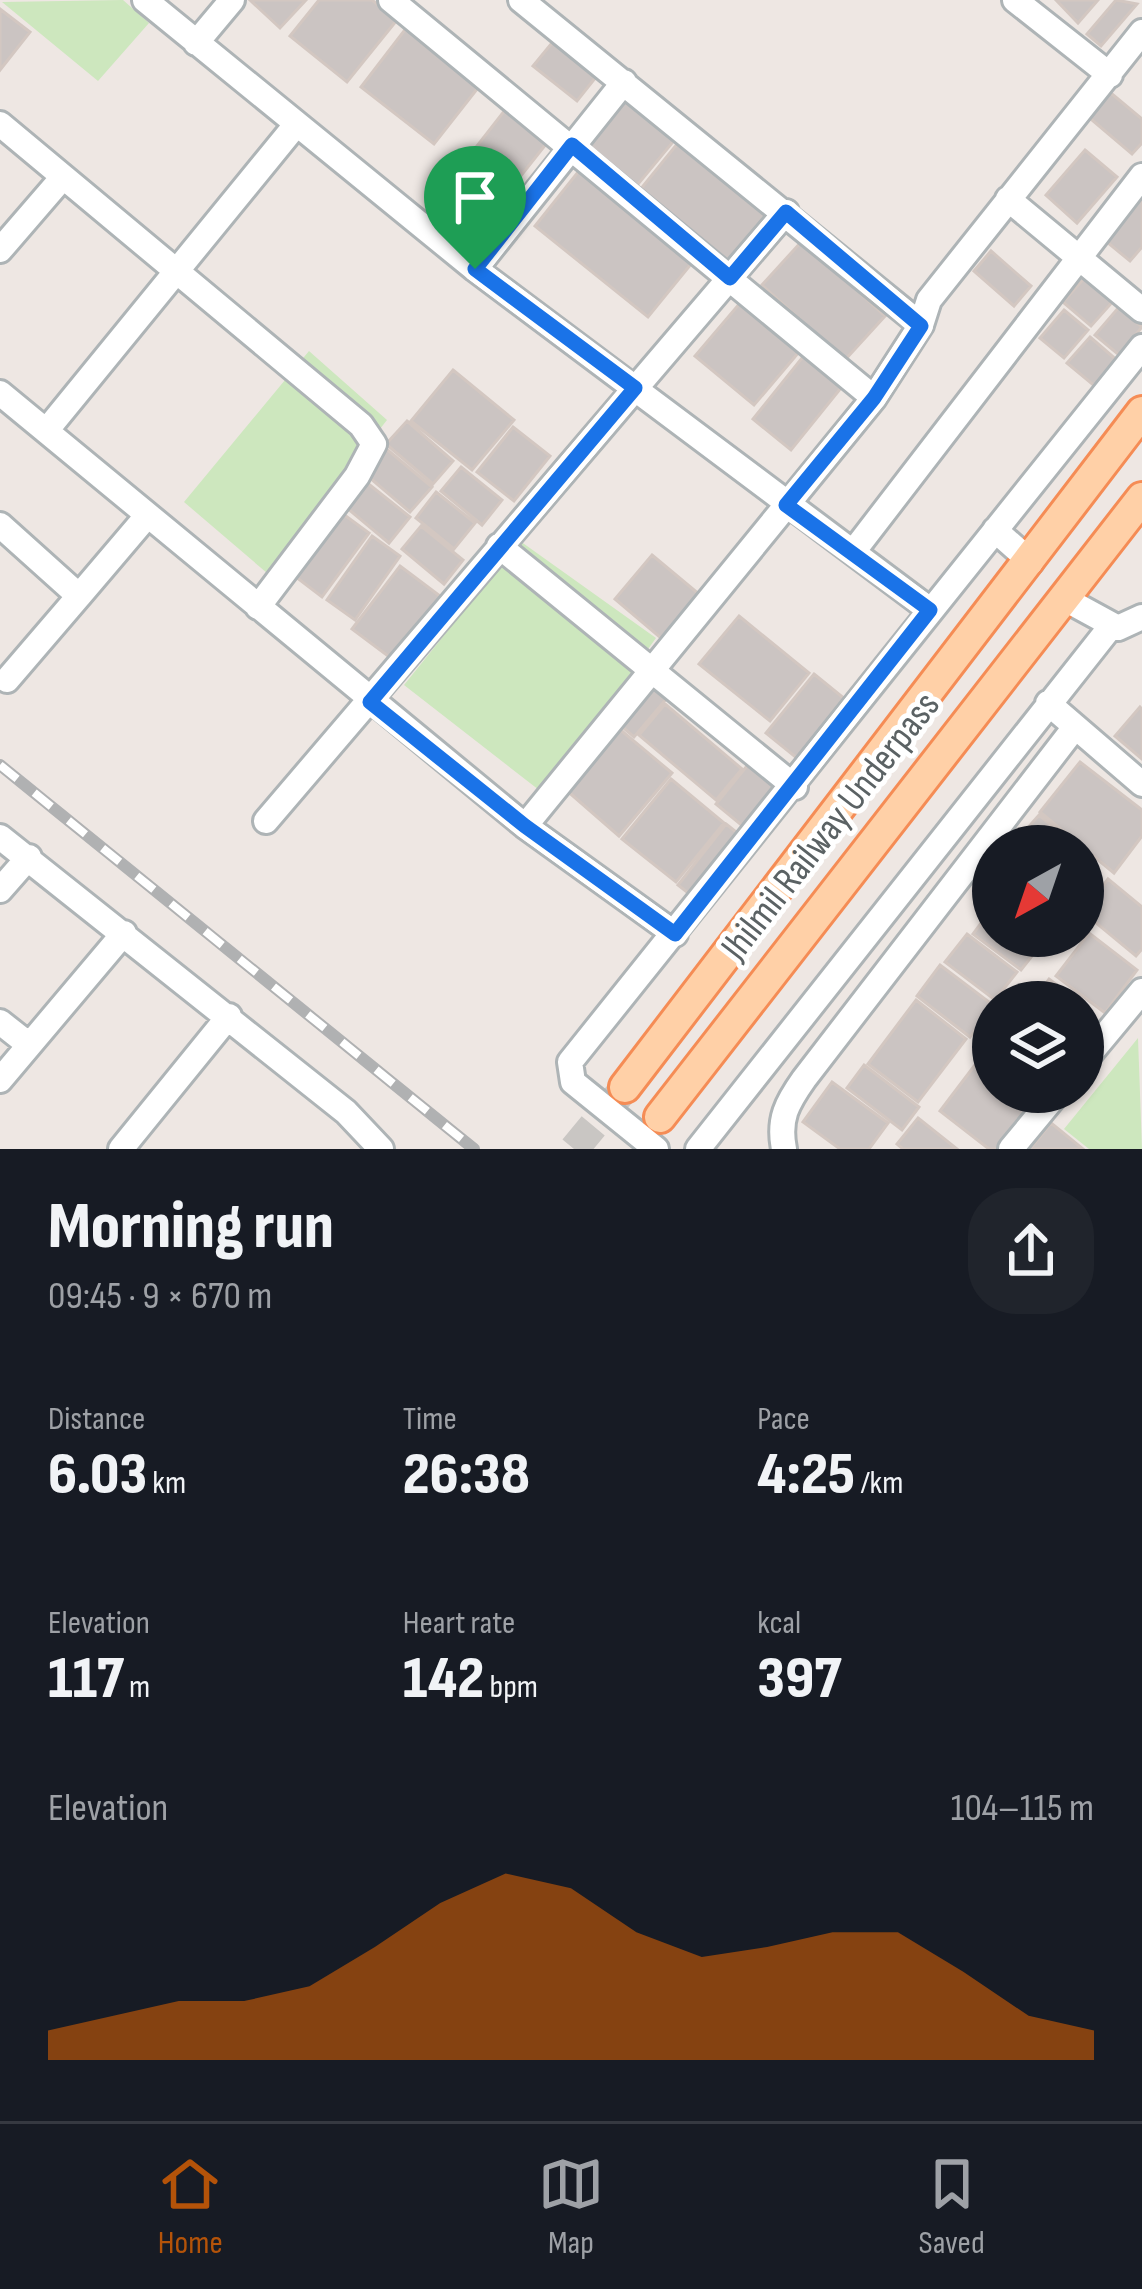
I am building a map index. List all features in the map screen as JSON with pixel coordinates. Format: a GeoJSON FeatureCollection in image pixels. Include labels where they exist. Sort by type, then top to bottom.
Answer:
{"type":"FeatureCollection","features":[{"type":"Feature","properties":{"kind":"main road","name":"Jhilmil Railway Underpass"},"geometry":{"type":"LineString","coordinates":[[625,1087],[1142,412]]}},
{"type":"Feature","properties":{"kind":"main road","name":"Jhilmil Railway Underpass"},"geometry":{"type":"LineString","coordinates":[[660,1117],[1142,498]]}},
{"type":"Feature","properties":{"kind":"street"},"geometry":{"type":"LineString","coordinates":[[145,0],[475,269],[930,610]]}},
{"type":"Feature","properties":{"kind":"street"},"geometry":{"type":"LineString","coordinates":[[196,43],[232,0]]}},
{"type":"Feature","properties":{"kind":"street"},"geometry":{"type":"LineString","coordinates":[[391,0],[874,398]]}},
{"type":"Feature","properties":{"kind":"street"},"geometry":{"type":"LineString","coordinates":[[521,0],[921,326]]}},
{"type":"Feature","properties":{"kind":"street"},"geometry":{"type":"LineString","coordinates":[[1015,0],[1110,76]]}},
{"type":"Feature","properties":{"kind":"street"},"geometry":{"type":"LineString","coordinates":[[525,826],[874,398],[921,326],[929,300],[1142,32]]}},
{"type":"Feature","properties":{"kind":"street"},"geometry":{"type":"LineString","coordinates":[[475,269],[624,82]]}},
{"type":"Feature","properties":{"kind":"street"},"geometry":{"type":"LineString","coordinates":[[46,431],[295,126]]}},
{"type":"Feature","properties":{"kind":"street"},"geometry":{"type":"LineString","coordinates":[[4,136],[63,177],[361,425],[374,443],[357,476],[258,607]]}},
{"type":"Feature","properties":{"kind":"street"},"geometry":{"type":"LineString","coordinates":[[853,552],[1142,176]]}},
{"type":"Feature","properties":{"kind":"street"},"geometry":{"type":"LineString","coordinates":[[0,250],[63,177]]}},
{"type":"Feature","properties":{"kind":"street"},"geometry":{"type":"LineString","coordinates":[[1008,200],[1080,254],[1142,310]]}},
{"type":"Feature","properties":{"kind":"street"},"geometry":{"type":"LineString","coordinates":[[266,821],[786,212]]}},
{"type":"Feature","properties":{"kind":"street"},"geometry":{"type":"LineString","coordinates":[[656,1149],[573,1082],[570,1062],[795,787],[930,610],[1142,347]]}},
{"type":"Feature","properties":{"kind":"street"},"geometry":{"type":"LineString","coordinates":[[0,393],[370,702],[525,826],[675,934]]}},
{"type":"Feature","properties":{"kind":"street"},"geometry":{"type":"LineString","coordinates":[[7,680],[148,516]]}},
{"type":"Feature","properties":{"kind":"street"},"geometry":{"type":"LineString","coordinates":[[0,525],[80,596]]}},
{"type":"Feature","properties":{"kind":"street"},"geometry":{"type":"LineString","coordinates":[[995,530],[1031,562]]}},
{"type":"Feature","properties":{"kind":"street"},"geometry":{"type":"LineString","coordinates":[[499,546],[795,787]]}},
{"type":"Feature","properties":{"kind":"street"},"geometry":{"type":"LineString","coordinates":[[1063,598],[1118,628],[1142,617]]}},
{"type":"Feature","properties":{"kind":"street"},"geometry":{"type":"LineString","coordinates":[[698,1149],[1112,625]]}},
{"type":"Feature","properties":{"kind":"street"},"geometry":{"type":"LineString","coordinates":[[1048,703],[1142,784]]}},
{"type":"Feature","properties":{"kind":"street"},"geometry":{"type":"LineString","coordinates":[[784,1149],[780,1128],[785,1107],[804,1078],[1075,727]]}},
{"type":"Feature","properties":{"kind":"street"},"geometry":{"type":"LineString","coordinates":[[0,837],[229,1016],[346,1112],[381,1149]]}},
{"type":"Feature","properties":{"kind":"street"},"geometry":{"type":"LineString","coordinates":[[0,890],[29,857]]}},
{"type":"Feature","properties":{"kind":"street"},"geometry":{"type":"LineString","coordinates":[[0,1080],[124,933]]}},
{"type":"Feature","properties":{"kind":"street"},"geometry":{"type":"LineString","coordinates":[[1104,1037],[1142,991]]}},
{"type":"Feature","properties":{"kind":"street"},"geometry":{"type":"LineString","coordinates":[[121,1149],[229,1016]]}},
{"type":"Feature","properties":{"kind":"street"},"geometry":{"type":"LineString","coordinates":[[0,1022],[28,1044]]}},
{"type":"Feature","properties":{"kind":"street"},"geometry":{"type":"LineString","coordinates":[[786,1037],[804,1054],[804,1078]]}},
{"type":"Feature","properties":{"kind":"street"},"geometry":{"type":"LineString","coordinates":[[1011,1149],[1041,1113]]}},
{"type":"Feature","properties":{"kind":"green space"},"geometry":{"type":"Polygon","coordinates":[[[123,0],[149,23],[98,81],[2,2],[123,0]]]}},
{"type":"Feature","properties":{"kind":"green space"},"geometry":{"type":"Polygon","coordinates":[[[309,351],[387,420],[267,573],[184,502],[309,351]]]}},
{"type":"Feature","properties":{"kind":"green space"},"geometry":{"type":"Polygon","coordinates":[[[520,541],[656,638],[560,771],[539,790],[404,685],[520,541]]]}},
{"type":"Feature","properties":{"kind":"green space"},"geometry":{"type":"Polygon","coordinates":[[[1138,1038],[1142,1149],[1089,1149],[1064,1129],[1077,1113],[1104,1113],[1104,1080],[1138,1038]]]}},
{"type":"Feature","properties":{"kind":"building"},"geometry":{"type":"Polygon","coordinates":[[[250,0],[306,0],[280,28],[250,0]]]}},
{"type":"Feature","properties":{"kind":"building"},"geometry":{"type":"Polygon","coordinates":[[[319,0],[372,0],[397,20],[347,82],[290,36],[319,0]]]}},
{"type":"Feature","properties":{"kind":"building"},"geometry":{"type":"Polygon","coordinates":[[[1056,0],[1098,0],[1078,23],[1056,0]]]}},
{"type":"Feature","properties":{"kind":"building"},"geometry":{"type":"Polygon","coordinates":[[[1116,0],[1137,4],[1101,46],[1087,34],[1116,0]]]}},
{"type":"Feature","properties":{"kind":"building"},"geometry":{"type":"Polygon","coordinates":[[[0,9],[30,32],[0,70],[0,9]]]}},
{"type":"Feature","properties":{"kind":"building"},"geometry":{"type":"Polygon","coordinates":[[[407,27],[481,84],[434,144],[361,87],[407,27]]]}},
{"type":"Feature","properties":{"kind":"building"},"geometry":{"type":"Polygon","coordinates":[[[556,38],[600,72],[577,101],[533,66],[556,38]]]}},
{"type":"Feature","properties":{"kind":"building"},"geometry":{"type":"Polygon","coordinates":[[[1106,89],[1142,119],[1142,143],[1132,154],[1085,114],[1106,89]]]}},
{"type":"Feature","properties":{"kind":"building"},"geometry":{"type":"Polygon","coordinates":[[[629,97],[677,137],[634,189],[585,149],[629,97]]]}},
{"type":"Feature","properties":{"kind":"building"},"geometry":{"type":"Polygon","coordinates":[[[512,101],[554,134],[493,211],[452,178],[512,101]]]}},
{"type":"Feature","properties":{"kind":"building"},"geometry":{"type":"Polygon","coordinates":[[[686,133],[780,209],[729,272],[635,196],[686,133]]]}},
{"type":"Feature","properties":{"kind":"building"},"geometry":{"type":"Polygon","coordinates":[[[1085,150],[1117,177],[1077,223],[1046,195],[1085,150]]]}},
{"type":"Feature","properties":{"kind":"building"},"geometry":{"type":"Polygon","coordinates":[[[582,167],[696,258],[648,317],[535,226],[582,167]]]}},
{"type":"Feature","properties":{"kind":"building"},"geometry":{"type":"Polygon","coordinates":[[[1142,190],[1142,247],[1130,261],[1101,237],[1142,190]]]}},
{"type":"Feature","properties":{"kind":"building"},"geometry":{"type":"Polygon","coordinates":[[[802,241],[885,316],[845,360],[762,285],[802,241]]]}},
{"type":"Feature","properties":{"kind":"building"},"geometry":{"type":"Polygon","coordinates":[[[991,251],[1031,286],[1014,306],[974,271],[991,251]]]}},
{"type":"Feature","properties":{"kind":"building"},"geometry":{"type":"Polygon","coordinates":[[[1088,274],[1116,298],[1091,326],[1063,302],[1088,274]]]}},
{"type":"Feature","properties":{"kind":"building"},"geometry":{"type":"Polygon","coordinates":[[[746,296],[805,345],[754,405],[695,356],[746,296]]]}},
{"type":"Feature","properties":{"kind":"building"},"geometry":{"type":"Polygon","coordinates":[[[1119,307],[1142,327],[1119,355],[1095,335],[1119,307]]]}},
{"type":"Feature","properties":{"kind":"building"},"geometry":{"type":"Polygon","coordinates":[[[1064,310],[1088,330],[1064,358],[1040,338],[1064,310]]]}},
{"type":"Feature","properties":{"kind":"building"},"geometry":{"type":"Polygon","coordinates":[[[1090,337],[1119,362],[1097,388],[1067,363],[1090,337]]]}},
{"type":"Feature","properties":{"kind":"building"},"geometry":{"type":"Polygon","coordinates":[[[810,348],[849,378],[791,450],[753,419],[810,348]]]}},
{"type":"Feature","properties":{"kind":"building"},"geometry":{"type":"Polygon","coordinates":[[[453,370],[514,420],[472,470],[411,421],[453,370]]]}},
{"type":"Feature","properties":{"kind":"building"},"geometry":{"type":"Polygon","coordinates":[[[407,421],[453,461],[433,484],[386,444],[407,421]]]}},
{"type":"Feature","properties":{"kind":"building"},"geometry":{"type":"Polygon","coordinates":[[[513,427],[550,456],[514,501],[477,472],[513,427]]]}},
{"type":"Feature","properties":{"kind":"building"},"geometry":{"type":"Polygon","coordinates":[[[384,447],[432,487],[410,512],[363,472],[384,447]]]}},
{"type":"Feature","properties":{"kind":"building"},"geometry":{"type":"Polygon","coordinates":[[[461,467],[502,500],[482,525],[441,491],[461,467]]]}},
{"type":"Feature","properties":{"kind":"building"},"geometry":{"type":"Polygon","coordinates":[[[361,478],[410,517],[389,543],[341,503],[361,478]]]}},
{"type":"Feature","properties":{"kind":"building"},"geometry":{"type":"Polygon","coordinates":[[[436,492],[475,523],[454,549],[416,518],[436,492]]]}},
{"type":"Feature","properties":{"kind":"building"},"geometry":{"type":"Polygon","coordinates":[[[339,511],[369,533],[322,597],[292,574],[339,511]]]}},
{"type":"Feature","properties":{"kind":"building"},"geometry":{"type":"Polygon","coordinates":[[[421,526],[463,560],[444,584],[402,549],[421,526]]]}},
{"type":"Feature","properties":{"kind":"building"},"geometry":{"type":"Polygon","coordinates":[[[372,536],[400,556],[355,620],[327,600],[372,536]]]}},
{"type":"Feature","properties":{"kind":"building"},"geometry":{"type":"Polygon","coordinates":[[[652,555],[700,595],[662,639],[615,599],[652,555]]]}},
{"type":"Feature","properties":{"kind":"building"},"geometry":{"type":"Polygon","coordinates":[[[400,566],[444,599],[396,662],[352,629],[400,566]]]}},
{"type":"Feature","properties":{"kind":"building"},"geometry":{"type":"Polygon","coordinates":[[[739,616],[809,673],[770,721],[699,664],[739,616]]]}},
{"type":"Feature","properties":{"kind":"building"},"geometry":{"type":"Polygon","coordinates":[[[814,674],[851,704],[803,763],[766,733],[814,674]]]}},
{"type":"Feature","properties":{"kind":"building"},"geometry":{"type":"Polygon","coordinates":[[[646,678],[668,697],[634,737],[612,718],[646,678]]]}},
{"type":"Feature","properties":{"kind":"building"},"geometry":{"type":"Polygon","coordinates":[[[665,704],[742,769],[716,800],[639,735],[665,704]]]}},
{"type":"Feature","properties":{"kind":"building"},"geometry":{"type":"Polygon","coordinates":[[[1142,709],[1142,759],[1115,736],[1142,709]]]}},
{"type":"Feature","properties":{"kind":"building"},"geometry":{"type":"Polygon","coordinates":[[[617,727],[672,773],[619,836],[565,789],[617,727]]]}},
{"type":"Feature","properties":{"kind":"building"},"geometry":{"type":"Polygon","coordinates":[[[751,761],[786,790],[751,833],[716,804],[751,761]]]}},
{"type":"Feature","properties":{"kind":"building"},"geometry":{"type":"Polygon","coordinates":[[[1080,762],[1142,810],[1142,836],[1114,873],[1104,865],[1104,825],[1056,825],[1040,812],[1080,762]]]}},
{"type":"Feature","properties":{"kind":"building"},"geometry":{"type":"Polygon","coordinates":[[[671,779],[724,823],[676,882],[622,839],[671,779]]]}},
{"type":"Feature","properties":{"kind":"building"},"geometry":{"type":"Polygon","coordinates":[[[1039,815],[1051,825],[1030,825],[1039,815]]]}},
{"type":"Feature","properties":{"kind":"building"},"geometry":{"type":"Polygon","coordinates":[[[726,824],[745,839],[697,900],[678,885],[726,824]]]}},
{"type":"Feature","properties":{"kind":"building"},"geometry":{"type":"Polygon","coordinates":[[[1108,879],[1142,907],[1142,949],[1136,956],[1104,929],[1108,879]]]}},
{"type":"Feature","properties":{"kind":"building"},"geometry":{"type":"Polygon","coordinates":[[[967,934],[972,938],[972,957],[997,957],[1017,972],[1010,981],[972,983],[945,962],[967,934]]]}},
{"type":"Feature","properties":{"kind":"building"},"geometry":{"type":"Polygon","coordinates":[[[1104,945],[1137,970],[1105,1013],[1104,981],[1063,981],[1056,976],[1071,957],[1104,957],[1104,945]]]}},
{"type":"Feature","properties":{"kind":"building"},"geometry":{"type":"Polygon","coordinates":[[[1004,957],[1031,957],[1021,970],[1004,957]]]}},
{"type":"Feature","properties":{"kind":"building"},"geometry":{"type":"Polygon","coordinates":[[[940,965],[972,989],[970,1037],[917,996],[940,965]]]}},
{"type":"Feature","properties":{"kind":"building"},"geometry":{"type":"Polygon","coordinates":[[[916,1000],[966,1039],[918,1102],[868,1064],[916,1000]]]}},
{"type":"Feature","properties":{"kind":"building"},"geometry":{"type":"Polygon","coordinates":[[[864,1065],[919,1107],[902,1130],[847,1088],[864,1065]]]}},
{"type":"Feature","properties":{"kind":"building"},"geometry":{"type":"Polygon","coordinates":[[[972,1069],[972,1113],[1026,1113],[999,1149],[989,1149],[940,1111],[972,1069]]]}},
{"type":"Feature","properties":{"kind":"building"},"geometry":{"type":"Polygon","coordinates":[[[832,1082],[888,1123],[869,1149],[840,1149],[803,1122],[832,1082]]]}},
{"type":"Feature","properties":{"kind":"building"},"geometry":{"type":"Polygon","coordinates":[[[918,1118],[957,1149],[903,1149],[897,1144],[918,1118]]]}},
{"type":"Feature","properties":{"kind":"building"},"geometry":{"type":"Polygon","coordinates":[[[1051,1123],[1083,1149],[1030,1149],[1051,1123]]]}},
{"type":"Feature","properties":{"kind":"tunnel"},"geometry":{"type":"LineString","coordinates":[[574,1149],[624,1089]]}},
{"type":"Feature","properties":{"kind":"railway"},"geometry":{"type":"LineString","coordinates":[[0,765],[474,1149]]}},
{"type":"Feature","properties":{"kind":"route"},"geometry":{"type":"LineString","coordinates":[[572,145],[730,278],[786,212],[921,326],[874,398],[786,505],[930,610],[675,934],[525,826],[370,702],[635,388],[475,269],[572,145]]}}]}
